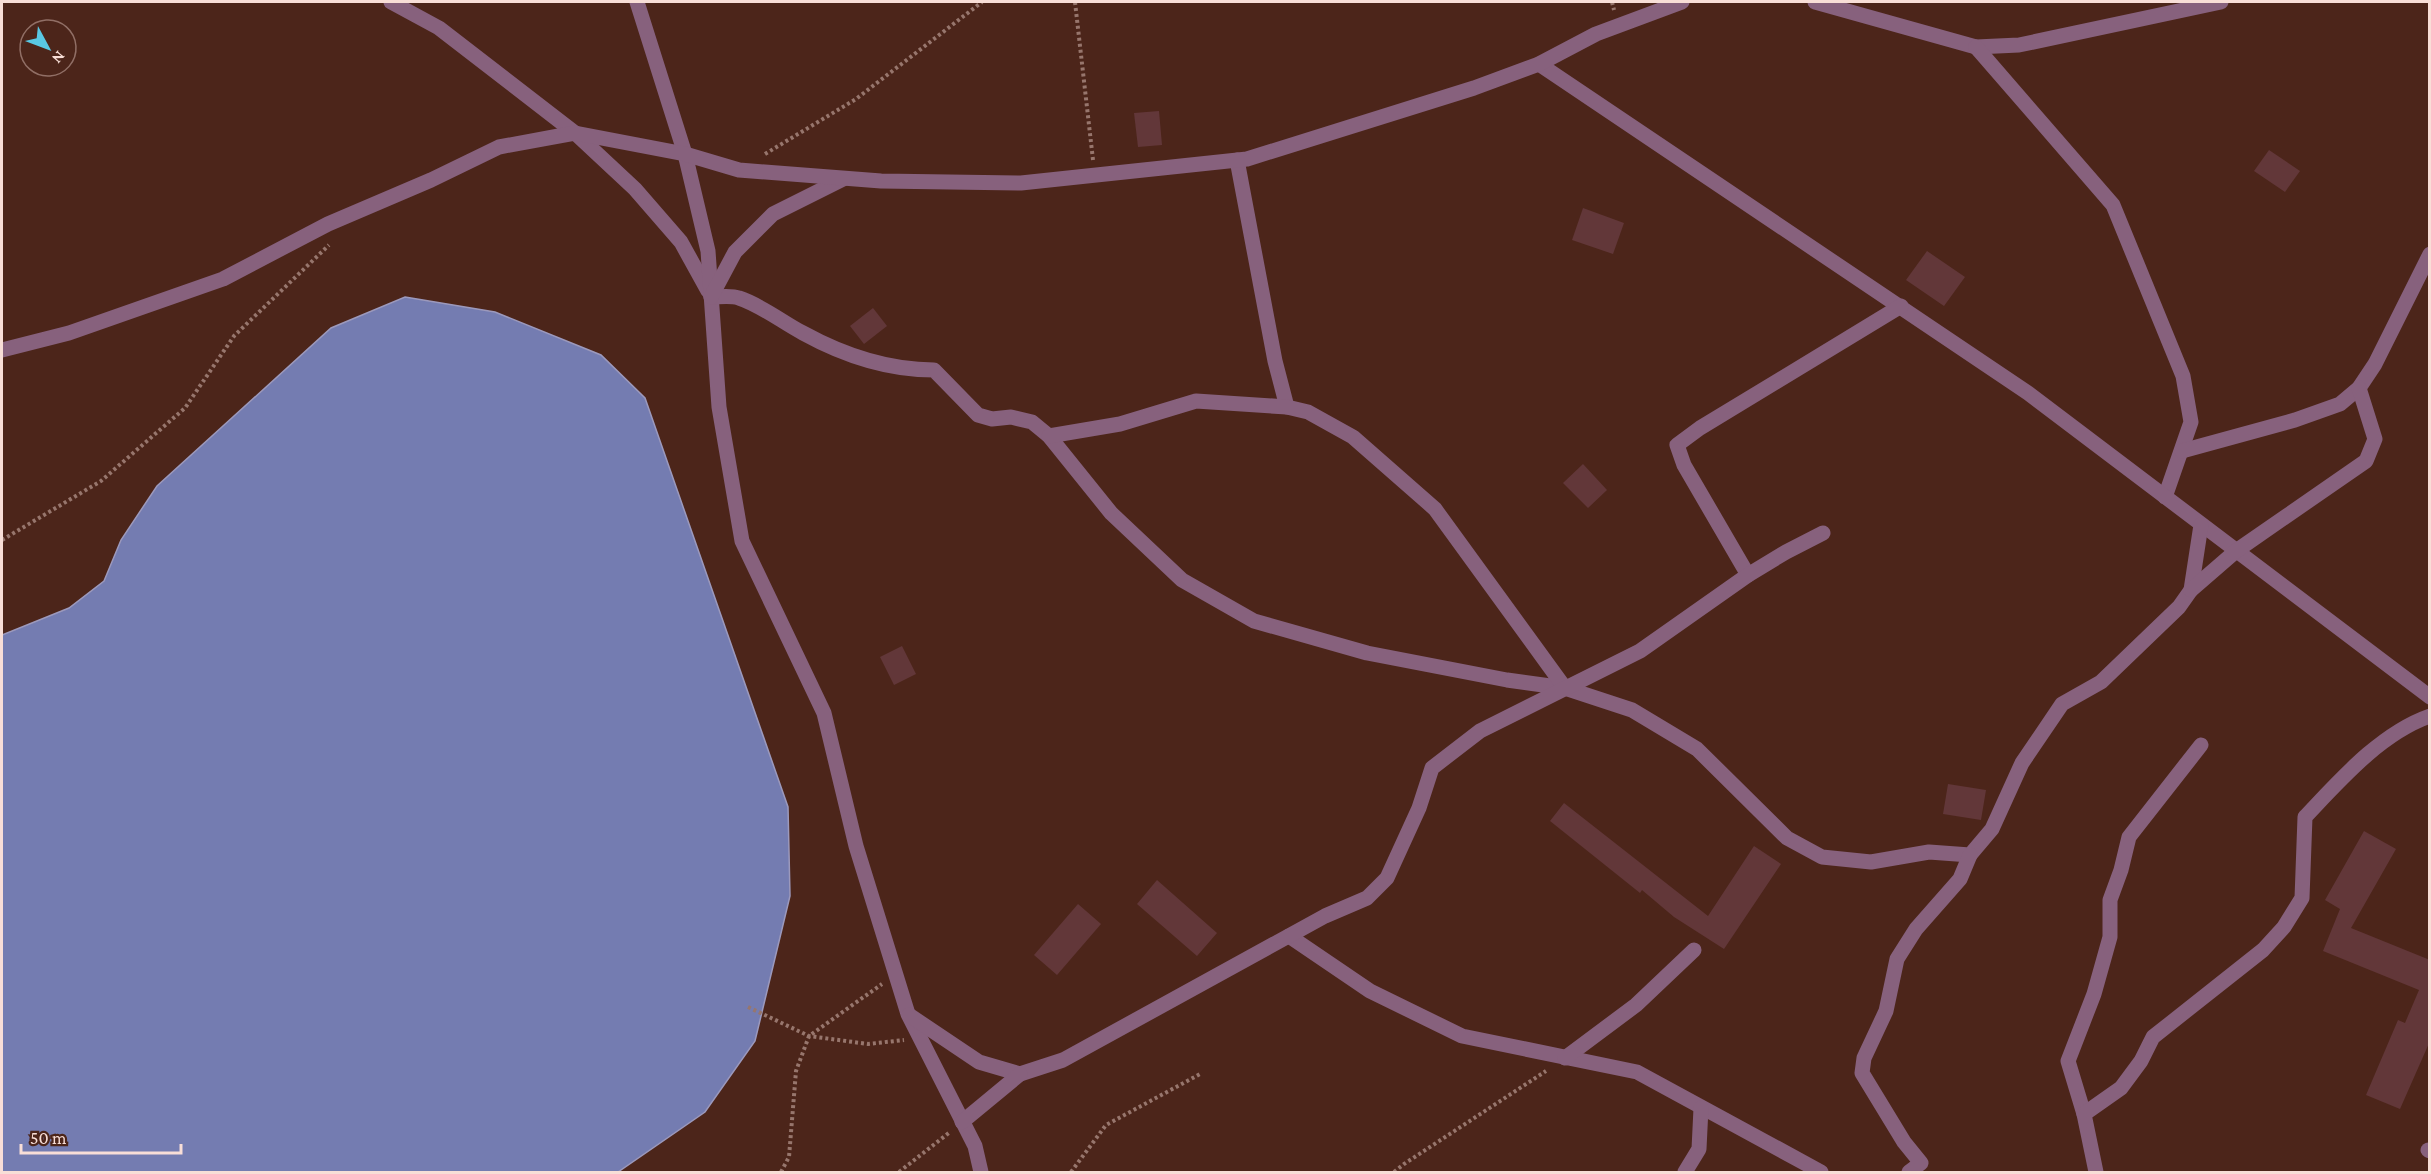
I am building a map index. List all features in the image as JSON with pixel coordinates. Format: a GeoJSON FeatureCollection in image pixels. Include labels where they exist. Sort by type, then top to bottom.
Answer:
{"type":"FeatureCollection","features":[{"type":"Feature","properties":{"kind":"street"},"geometry":{"type":"LineString","coordinates":[[391,2],[439,28],[575,133],[635,189],[681,242],[711,297]]}},
{"type":"Feature","properties":{"kind":"street"},"geometry":{"type":"LineString","coordinates":[[637,2],[685,154],[708,251],[718,407],[742,541],[824,713],[856,846],[908,1014],[975,1146],[981,1173]]}},
{"type":"Feature","properties":{"kind":"street"},"geometry":{"type":"LineString","coordinates":[[2,350],[69,333],[223,279],[328,224],[431,180],[499,147],[575,133],[685,154],[739,170],[843,178],[1021,183],[1236,160],[1463,91],[1539,64],[1596,34],[1682,2]]}},
{"type":"Feature","properties":{"kind":"street"},"geometry":{"type":"LineString","coordinates":[[1815,2],[1976,47],[2019,45],[2221,2]]}},
{"type":"Feature","properties":{"kind":"street"},"geometry":{"type":"LineString","coordinates":[[1976,47],[2113,205],[2183,376],[2191,423],[2165,497]]}},
{"type":"Feature","properties":{"kind":"street"},"geometry":{"type":"LineString","coordinates":[[1539,64],[2028,393],[2430,697]]}},
{"type":"Feature","properties":{"kind":"street"},"geometry":{"type":"LineString","coordinates":[[1236,160],[1275,361],[1287,407]]}},
{"type":"Feature","properties":{"kind":"street"},"geometry":{"type":"LineString","coordinates":[[711,297],[735,252],[773,214],[843,178]]}},
{"type":"Feature","properties":{"kind":"street"},"geometry":{"type":"LineString","coordinates":[[2182,450],[2295,420],[2340,404],[2359,388],[2375,364],[2430,254]]}},
{"type":"Feature","properties":{"kind":"street"},"geometry":{"type":"LineString","coordinates":[[711,297],[738,297],[803,334],[867,360],[910,370],[934,370],[948,381],[978,416],[992,419],[1011,417],[1032,422],[1048,436],[1112,513],[1182,580],[1254,621],[1367,653],[1507,680],[1565,688],[1632,710],[1697,749],[1786,838],[1822,857],[1871,862],[1929,852],[1970,855]]}},
{"type":"Feature","properties":{"kind":"street"},"geometry":{"type":"LineString","coordinates":[[1748,575],[1684,465],[1677,445],[1700,428],[1900,306]]}},
{"type":"Feature","properties":{"kind":"street"},"geometry":{"type":"LineString","coordinates":[[1909,1173],[1927,1168],[1904,1142],[1862,1073],[1864,1058],[1886,1011],[1897,959],[1916,929],[1960,879],[1970,855],[1992,829],[2022,763],[2062,704],[2100,682],[2180,607],[2192,590],[2236,551],[2366,461],[2375,439],[2359,388]]}},
{"type":"Feature","properties":{"kind":"street"},"geometry":{"type":"LineString","coordinates":[[1048,436],[1120,424],[1196,401],[1287,407],[1308,412],[1353,437],[1435,509],[1565,688]]}},
{"type":"Feature","properties":{"kind":"street"},"geometry":{"type":"LineString","coordinates":[[2192,590],[2200,525]]}},
{"type":"Feature","properties":{"kind":"street"},"geometry":{"type":"LineString","coordinates":[[962,1122],[1020,1074],[1063,1060],[1289,936],[1367,898],[1387,878],[1419,808],[1432,768],[1480,731],[1640,651],[1748,575],[1823,533]]}},
{"type":"Feature","properties":{"kind":"street"},"geometry":{"type":"LineString","coordinates":[[2084,1114],[2121,1088],[2141,1061],[2153,1037],[2263,950],[2284,927],[2302,898],[2305,818],[2366,757],[2409,723],[2430,716]]}},
{"type":"Feature","properties":{"kind":"street"},"geometry":{"type":"LineString","coordinates":[[2096,1173],[2084,1114],[2068,1061],[2094,994],[2110,937],[2110,900],[2121,870],[2129,837],[2201,745]]}},
{"type":"Feature","properties":{"kind":"street"},"geometry":{"type":"LineString","coordinates":[[1289,936],[1370,991],[1462,1036],[1636,1072],[1821,1173]]}},
{"type":"Feature","properties":{"kind":"street"},"geometry":{"type":"LineString","coordinates":[[1565,1058],[1636,1005],[1694,950]]}},
{"type":"Feature","properties":{"kind":"street"},"geometry":{"type":"LineString","coordinates":[[908,1014],[979,1062],[1020,1074]]}},
{"type":"Feature","properties":{"kind":"street"},"geometry":{"type":"LineString","coordinates":[[1685,1173],[1700,1149],[1701,1108]]}},
{"type":"Feature","properties":{"kind":"path"},"geometry":{"type":"LineString","coordinates":[[739,170],[856,99],[982,2]]}},
{"type":"Feature","properties":{"kind":"path"},"geometry":{"type":"LineString","coordinates":[[1075,2],[1095,176]]}},
{"type":"Feature","properties":{"kind":"path"},"geometry":{"type":"LineString","coordinates":[[2,540],[101,482],[185,408],[234,336],[335,239]]}},
{"type":"Feature","properties":{"kind":"path"},"geometry":{"type":"LineString","coordinates":[[781,1173],[789,1157],[796,1071],[809,1036],[895,974]]}},
{"type":"Feature","properties":{"kind":"path"},"geometry":{"type":"LineString","coordinates":[[748,1007],[809,1036],[868,1044],[920,1039]]}},
{"type":"Feature","properties":{"kind":"path"},"geometry":{"type":"LineString","coordinates":[[1394,1173],[1404,1164],[1565,1058]]}},
{"type":"Feature","properties":{"kind":"path"},"geometry":{"type":"LineString","coordinates":[[1071,1173],[1106,1125],[1202,1073]]}},
{"type":"Feature","properties":{"kind":"path"},"geometry":{"type":"LineString","coordinates":[[899,1173],[962,1122]]}},
{"type":"Feature","properties":{"kind":"water"},"geometry":{"type":"Polygon","coordinates":[[[405,297],[495,312],[601,355],[645,398],[788,807],[790,896],[755,1041],[705,1112],[618,1172],[2,1172],[2,635],[69,608],[104,581],[121,540],[157,486],[331,328],[405,297]]]}},
{"type":"Feature","properties":{"kind":"building"},"geometry":{"type":"Polygon","coordinates":[[[1159,111],[1162,145],[1138,147],[1134,113],[1159,111]]]}},
{"type":"Feature","properties":{"kind":"building"},"geometry":{"type":"Polygon","coordinates":[[[2269,150],[2300,171],[2285,192],[2254,171],[2269,150]]]}},
{"type":"Feature","properties":{"kind":"building"},"geometry":{"type":"Polygon","coordinates":[[[1583,208],[1624,223],[1613,254],[1572,240],[1583,208]]]}},
{"type":"Feature","properties":{"kind":"building"},"geometry":{"type":"Polygon","coordinates":[[[1927,251],[1965,277],[1944,306],[1906,280],[1927,251]]]}},
{"type":"Feature","properties":{"kind":"building"},"geometry":{"type":"Polygon","coordinates":[[[873,308],[887,326],[864,344],[850,326],[873,308]]]}},
{"type":"Feature","properties":{"kind":"building"},"geometry":{"type":"Polygon","coordinates":[[[1583,464],[1607,490],[1588,508],[1563,483],[1583,464]]]}},
{"type":"Feature","properties":{"kind":"building"},"geometry":{"type":"Polygon","coordinates":[[[902,646],[916,674],[894,685],[880,657],[902,646]]]}},
{"type":"Feature","properties":{"kind":"building"},"geometry":{"type":"Polygon","coordinates":[[[1948,784],[1986,790],[1981,820],[1943,814],[1948,784]]]}},
{"type":"Feature","properties":{"kind":"building"},"geometry":{"type":"Polygon","coordinates":[[[1564,803],[1708,916],[1754,846],[1781,864],[1724,949],[1674,917],[1642,890],[1640,893],[1550,821],[1564,803]]]}},
{"type":"Feature","properties":{"kind":"building"},"geometry":{"type":"Polygon","coordinates":[[[2364,831],[2396,849],[2351,928],[2430,960],[2430,1041],[2400,1109],[2366,1095],[2398,1020],[2405,1023],[2419,990],[2323,951],[2340,909],[2325,900],[2364,831]]]}},
{"type":"Feature","properties":{"kind":"building"},"geometry":{"type":"Polygon","coordinates":[[[1157,880],[1217,933],[1197,956],[1137,904],[1157,880]]]}},
{"type":"Feature","properties":{"kind":"building"},"geometry":{"type":"Polygon","coordinates":[[[1078,904],[1101,924],[1057,975],[1034,955],[1078,904]]]}}]}
